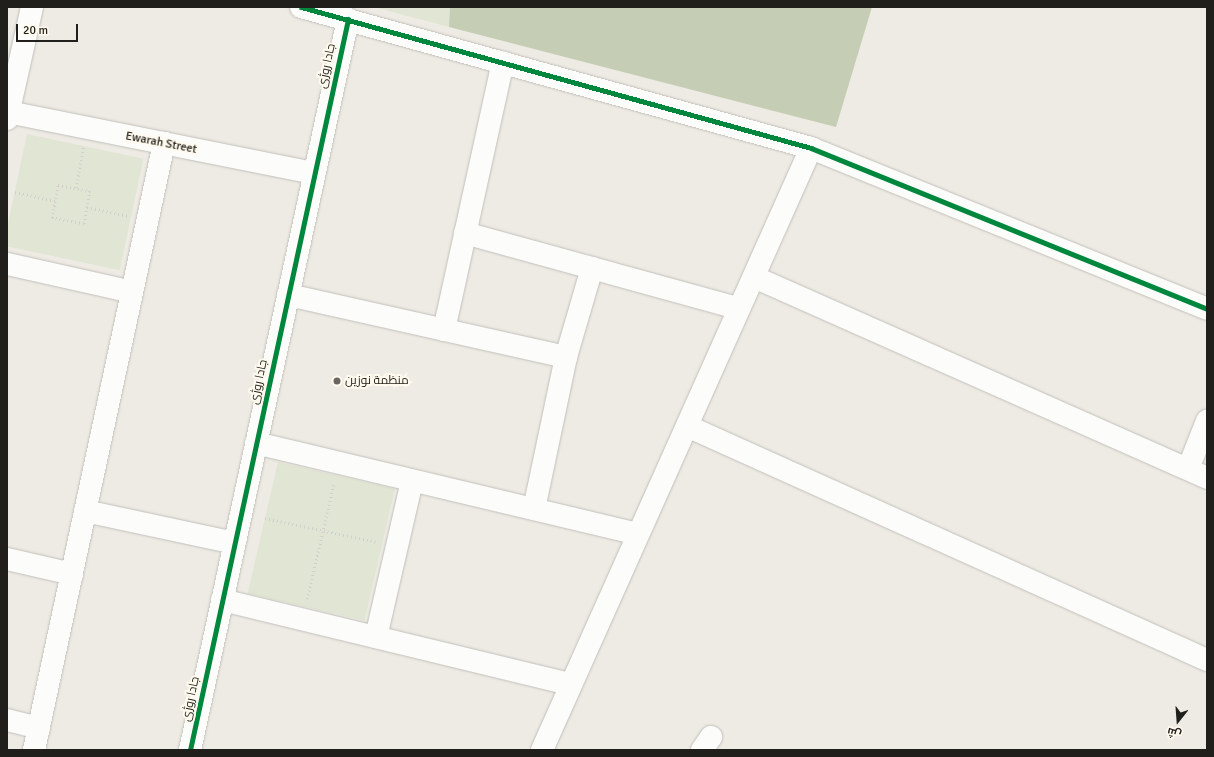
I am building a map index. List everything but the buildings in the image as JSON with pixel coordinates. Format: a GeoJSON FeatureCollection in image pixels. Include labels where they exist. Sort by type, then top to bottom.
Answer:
{"type":"FeatureCollection","features":[{"type":"Feature","properties":{"kind":"street"},"geometry":{"type":"LineString","coordinates":[[8,116],[32,7]]}},
{"type":"Feature","properties":{"kind":"street"},"geometry":{"type":"LineString","coordinates":[[301,7],[811,148],[1207,310]]}},
{"type":"Feature","properties":{"kind":"street","name":"جادا روژی"},"geometry":{"type":"LineString","coordinates":[[190,750],[348,19]]}},
{"type":"Feature","properties":{"kind":"street"},"geometry":{"type":"LineString","coordinates":[[444,330],[503,62]]}},
{"type":"Feature","properties":{"kind":"street","name":"Ewarah Street"},"geometry":{"type":"LineString","coordinates":[[8,116],[87,128],[314,173]]}},
{"type":"Feature","properties":{"kind":"street"},"geometry":{"type":"LineString","coordinates":[[34,750],[164,144]]}},
{"type":"Feature","properties":{"kind":"street"},"geometry":{"type":"LineString","coordinates":[[542,750],[569,684],[687,426],[737,308],[754,278],[811,148]]}},
{"type":"Feature","properties":{"kind":"street"},"geometry":{"type":"LineString","coordinates":[[465,233],[737,308]]}},
{"type":"Feature","properties":{"kind":"street"},"geometry":{"type":"LineString","coordinates":[[7,264],[132,292]]}},
{"type":"Feature","properties":{"kind":"street"},"geometry":{"type":"LineString","coordinates":[[534,509],[566,357],[592,268]]}},
{"type":"Feature","properties":{"kind":"street"},"geometry":{"type":"LineString","coordinates":[[754,278],[1207,478]]}},
{"type":"Feature","properties":{"kind":"street"},"geometry":{"type":"LineString","coordinates":[[288,296],[566,357]]}},
{"type":"Feature","properties":{"kind":"street"},"geometry":{"type":"LineString","coordinates":[[1188,469],[1207,421]]}},
{"type":"Feature","properties":{"kind":"street"},"geometry":{"type":"LineString","coordinates":[[687,426],[1207,660]]}},
{"type":"Feature","properties":{"kind":"street"},"geometry":{"type":"LineString","coordinates":[[256,443],[637,534]]}},
{"type":"Feature","properties":{"kind":"street"},"geometry":{"type":"LineString","coordinates":[[376,637],[412,481]]}},
{"type":"Feature","properties":{"kind":"street"},"geometry":{"type":"LineString","coordinates":[[85,511],[234,543]]}},
{"type":"Feature","properties":{"kind":"street"},"geometry":{"type":"LineString","coordinates":[[7,559],[72,574]]}},
{"type":"Feature","properties":{"kind":"street"},"geometry":{"type":"LineString","coordinates":[[222,600],[569,684]]}},
{"type":"Feature","properties":{"kind":"street"},"geometry":{"type":"LineString","coordinates":[[7,720],[39,728]]}},
{"type":"Feature","properties":{"kind":"path"},"geometry":{"type":"LineString","coordinates":[[76,188],[87,128]]}},
{"type":"Feature","properties":{"kind":"path"},"geometry":{"type":"LineString","coordinates":[[58,185],[90,191],[84,224],[52,218],[55,201],[58,185]]}},
{"type":"Feature","properties":{"kind":"path"},"geometry":{"type":"LineString","coordinates":[[15,192],[55,201]]}},
{"type":"Feature","properties":{"kind":"path"},"geometry":{"type":"LineString","coordinates":[[87,207],[132,217]]}},
{"type":"Feature","properties":{"kind":"path"},"geometry":{"type":"LineString","coordinates":[[303,619],[336,476]]}},
{"type":"Feature","properties":{"kind":"path"},"geometry":{"type":"LineString","coordinates":[[265,518],[382,544]]}},
{"type":"Feature","properties":{"kind":"green space"},"geometry":{"type":"Polygon","coordinates":[[[374,7],[450,7],[449,27],[374,7]]]}},
{"type":"Feature","properties":{"kind":"green space"},"geometry":{"type":"Polygon","coordinates":[[[450,7],[872,7],[836,127],[449,27],[450,7]]]}},
{"type":"Feature","properties":{"kind":"green space"},"geometry":{"type":"Polygon","coordinates":[[[27,134],[143,159],[120,270],[7,246],[7,228],[27,134]]]}},
{"type":"Feature","properties":{"kind":"green space"},"geometry":{"type":"Polygon","coordinates":[[[278,462],[395,489],[365,621],[248,594],[278,462]]]}},
{"type":"Feature","properties":{"kind":"cycle path"},"geometry":{"type":"LineString","coordinates":[[301,7],[811,148],[1207,309]]}},
{"type":"Feature","properties":{"kind":"cycle path"},"geometry":{"type":"LineString","coordinates":[[190,750],[348,19]]}},
{"type":"Feature","properties":{"kind":"place","name":"منظمة نوزين"},"geometry":{"type":"Point","coordinates":[337,381]}}]}
